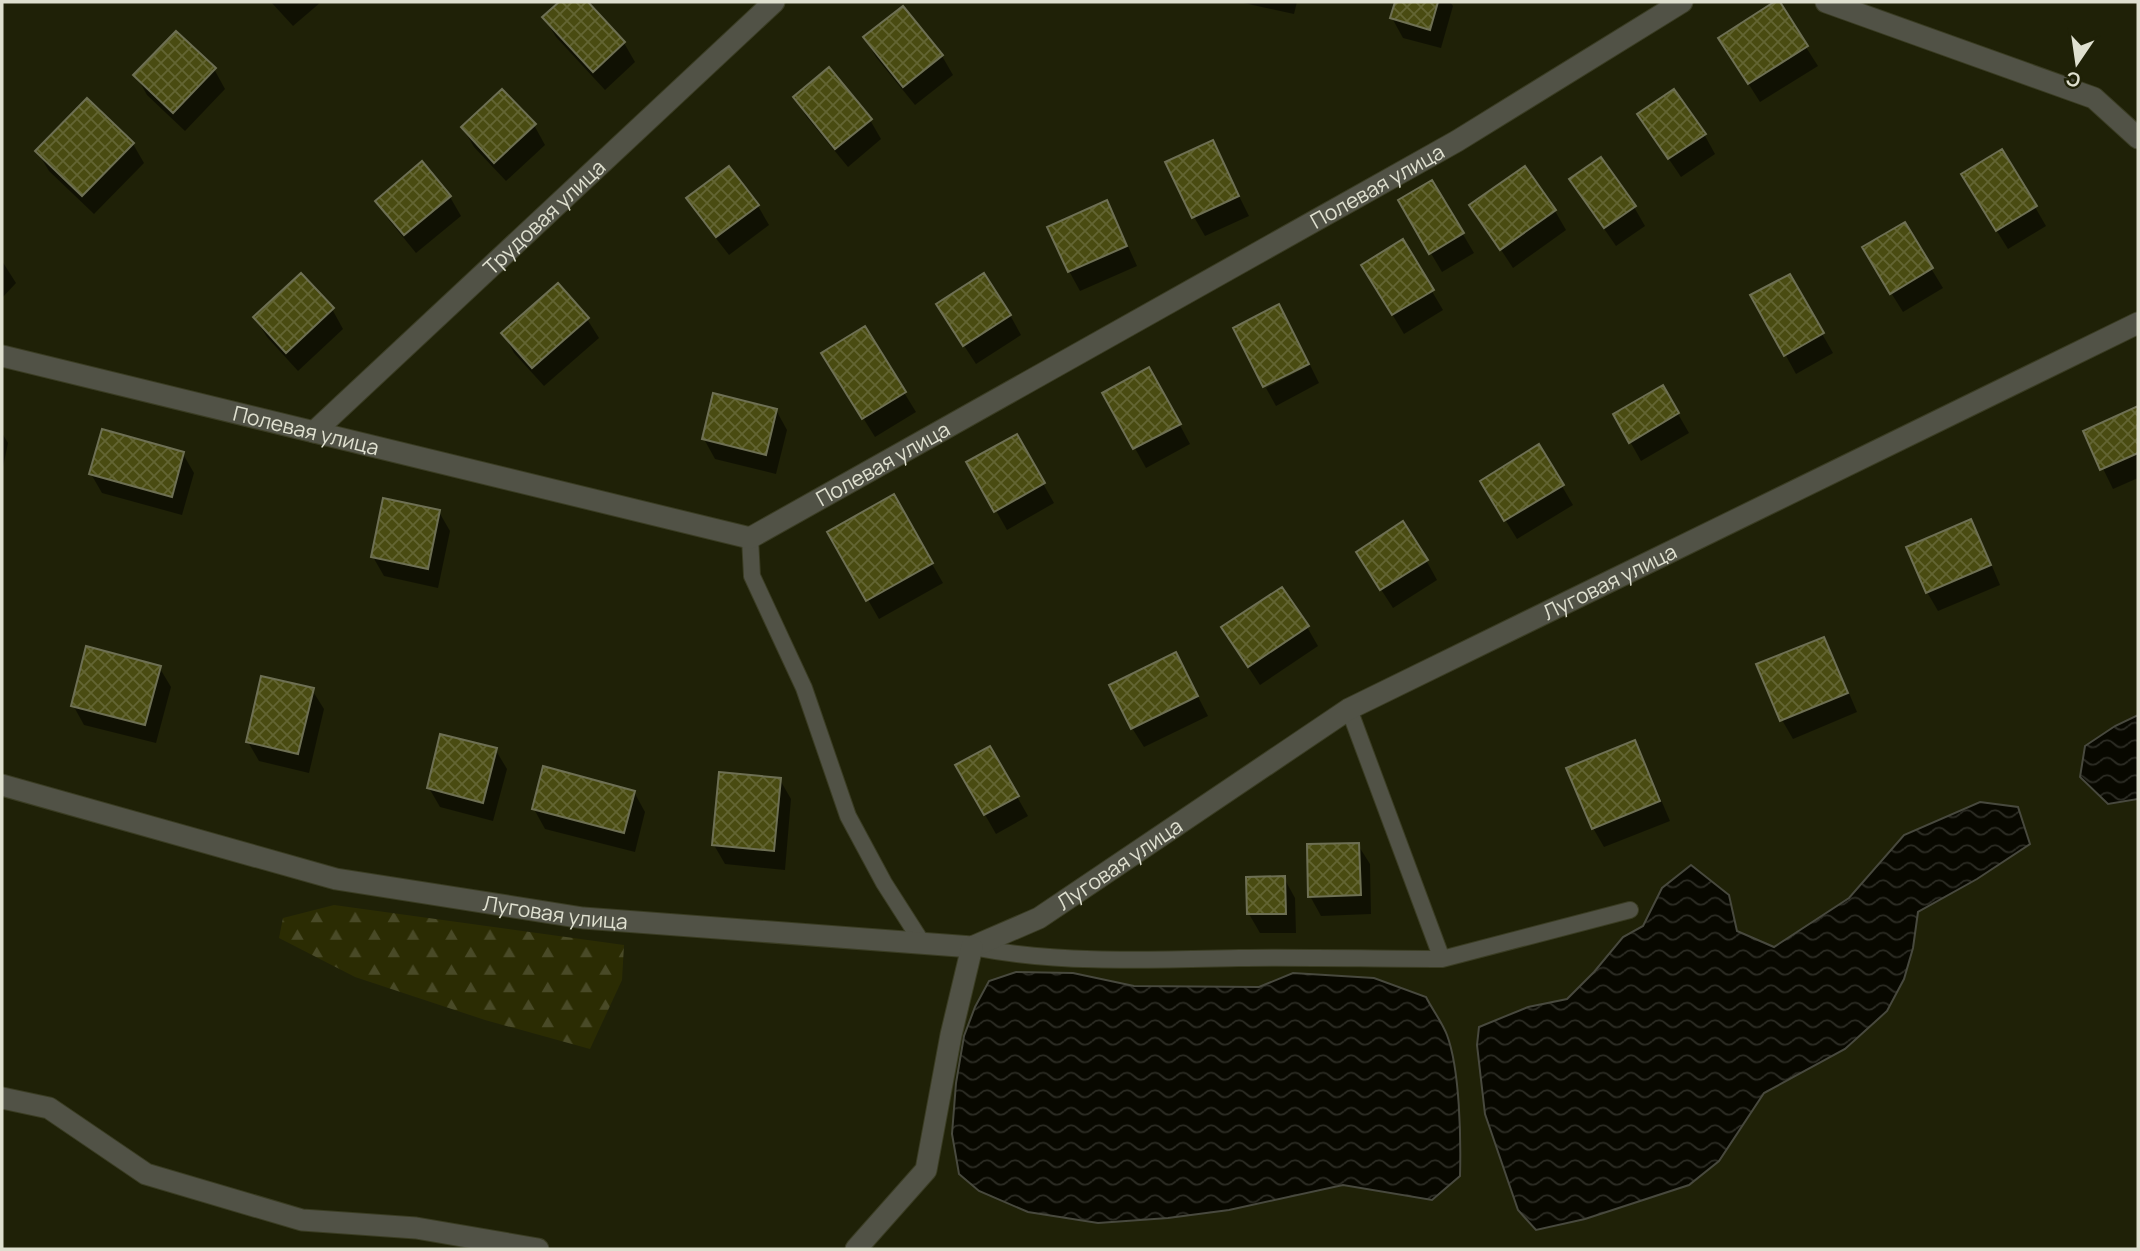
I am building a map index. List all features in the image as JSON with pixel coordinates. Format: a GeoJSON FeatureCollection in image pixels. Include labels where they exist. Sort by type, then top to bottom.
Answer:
{"type":"FeatureCollection","features":[{"type":"Feature","properties":{"kind":"street","name":"Трудовая улица"},"geometry":{"type":"LineString","coordinates":[[314,432],[774,2]]}},
{"type":"Feature","properties":{"kind":"street","name":"Полевая улица"},"geometry":{"type":"LineString","coordinates":[[2,356],[750,538],[1457,141],[1682,2]]}},
{"type":"Feature","properties":{"kind":"street"},"geometry":{"type":"LineString","coordinates":[[1826,2],[2094,98],[2138,138]]}},
{"type":"Feature","properties":{"kind":"street","name":"Луговая улица"},"geometry":{"type":"LineString","coordinates":[[2,785],[336,879],[583,918],[972,947],[1039,918],[1349,709],[2138,323]]}},
{"type":"Feature","properties":{"kind":"street"},"geometry":{"type":"LineString","coordinates":[[856,1249],[926,1170],[951,1035],[972,947]]}},
{"type":"Feature","properties":{"kind":"street"},"geometry":{"type":"LineString","coordinates":[[2,1098],[49,1108],[146,1174],[302,1220],[416,1228],[538,1249]]}},
{"type":"Feature","properties":{"kind":"lane"},"geometry":{"type":"LineString","coordinates":[[750,538],[752,576],[804,688],[848,816],[884,883],[923,944]]}},
{"type":"Feature","properties":{"kind":"lane"},"geometry":{"type":"LineString","coordinates":[[1349,709],[1442,959]]}},
{"type":"Feature","properties":{"kind":"lane"},"geometry":{"type":"LineString","coordinates":[[972,947],[1007,954],[1157,961],[1241,958],[1442,959],[1630,910]]}},
{"type":"Feature","properties":{"kind":"green space"},"geometry":{"type":"Polygon","coordinates":[[[334,905],[624,945],[622,980],[590,1049],[485,1020],[355,977],[279,938],[283,918],[334,905]]]}},
{"type":"Feature","properties":{"kind":"water"},"geometry":{"type":"Polygon","coordinates":[[[2138,715],[2138,799],[2108,804],[2080,777],[2085,746],[2115,726],[2138,715]]]}},
{"type":"Feature","properties":{"kind":"water"},"geometry":{"type":"Polygon","coordinates":[[[1980,802],[2018,807],[2030,844],[1977,879],[1918,912],[1913,948],[1904,979],[1887,1011],[1845,1049],[1764,1093],[1719,1161],[1689,1185],[1585,1219],[1536,1230],[1518,1210],[1485,1114],[1477,1045],[1479,1027],[1528,1007],[1567,999],[1623,937],[1643,926],[1662,888],[1691,865],[1729,895],[1737,931],[1774,947],[1849,898],[1904,835],[1980,802]]]}},
{"type":"Feature","properties":{"kind":"water"},"geometry":{"type":"Polygon","coordinates":[[[1016,972],[1073,973],[1134,986],[1259,987],[1293,973],[1374,978],[1426,997],[1447,1035],[1455,1067],[1460,1124],[1460,1176],[1432,1200],[1343,1185],[1229,1210],[1098,1223],[1028,1212],[979,1191],[959,1174],[952,1134],[956,1083],[964,1036],[989,981],[1016,972]]]}},
{"type":"Feature","properties":{"kind":"building"},"geometry":{"type":"Polygon","coordinates":[[[559,2],[588,2],[625,42],[593,72],[542,17],[559,2]]]}},
{"type":"Feature","properties":{"kind":"building"},"geometry":{"type":"Polygon","coordinates":[[[1395,2],[1438,2],[1430,30],[1390,18],[1395,2]]]}},
{"type":"Feature","properties":{"kind":"building"},"geometry":{"type":"Polygon","coordinates":[[[1774,2],[1780,2],[1808,46],[1748,84],[1718,38],[1774,2]]]}},
{"type":"Feature","properties":{"kind":"building"},"geometry":{"type":"Polygon","coordinates":[[[903,6],[943,55],[903,87],[863,37],[903,6]]]}},
{"type":"Feature","properties":{"kind":"building"},"geometry":{"type":"Polygon","coordinates":[[[176,31],[216,68],[173,113],[133,75],[176,31]]]}},
{"type":"Feature","properties":{"kind":"building"},"geometry":{"type":"Polygon","coordinates":[[[829,67],[872,119],[835,149],[793,97],[829,67]]]}},
{"type":"Feature","properties":{"kind":"building"},"geometry":{"type":"Polygon","coordinates":[[[502,89],[536,124],[494,163],[461,127],[502,89]]]}},
{"type":"Feature","properties":{"kind":"building"},"geometry":{"type":"Polygon","coordinates":[[[1674,89],[1706,134],[1668,159],[1637,114],[1674,89]]]}},
{"type":"Feature","properties":{"kind":"building"},"geometry":{"type":"Polygon","coordinates":[[[87,98],[134,143],[82,196],[35,151],[87,98]]]}},
{"type":"Feature","properties":{"kind":"building"},"geometry":{"type":"Polygon","coordinates":[[[1213,140],[1239,196],[1192,218],[1165,162],[1213,140]]]}},
{"type":"Feature","properties":{"kind":"building"},"geometry":{"type":"Polygon","coordinates":[[[2002,149],[2037,206],[1996,231],[1961,174],[2002,149]]]}},
{"type":"Feature","properties":{"kind":"building"},"geometry":{"type":"Polygon","coordinates":[[[1601,157],[1636,206],[1604,228],[1569,179],[1601,157]]]}},
{"type":"Feature","properties":{"kind":"building"},"geometry":{"type":"Polygon","coordinates":[[[422,161],[451,196],[404,235],[375,201],[422,161]]]}},
{"type":"Feature","properties":{"kind":"building"},"geometry":{"type":"Polygon","coordinates":[[[729,166],[759,205],[716,237],[686,198],[729,166]]]}},
{"type":"Feature","properties":{"kind":"building"},"geometry":{"type":"Polygon","coordinates":[[[1525,166],[1556,210],[1500,250],[1469,205],[1525,166]]]}},
{"type":"Feature","properties":{"kind":"building"},"geometry":{"type":"Polygon","coordinates":[[[1432,180],[1464,233],[1429,254],[1398,200],[1432,180]]]}},
{"type":"Feature","properties":{"kind":"building"},"geometry":{"type":"Polygon","coordinates":[[[1107,200],[1127,246],[1068,272],[1047,227],[1107,200]]]}},
{"type":"Feature","properties":{"kind":"building"},"geometry":{"type":"Polygon","coordinates":[[[1905,222],[1933,268],[1890,294],[1862,247],[1905,222]]]}},
{"type":"Feature","properties":{"kind":"building"},"geometry":{"type":"Polygon","coordinates":[[[1403,239],[1434,290],[1392,315],[1361,265],[1403,239]]]}},
{"type":"Feature","properties":{"kind":"building"},"geometry":{"type":"Polygon","coordinates":[[[301,273],[334,308],[286,353],[253,317],[301,273]]]}},
{"type":"Feature","properties":{"kind":"building"},"geometry":{"type":"Polygon","coordinates":[[[984,273],[1011,315],[963,346],[936,304],[984,273]]]}},
{"type":"Feature","properties":{"kind":"building"},"geometry":{"type":"Polygon","coordinates":[[[1790,274],[1824,333],[1784,356],[1750,295],[1790,274]]]}},
{"type":"Feature","properties":{"kind":"building"},"geometry":{"type":"Polygon","coordinates":[[[558,283],[589,318],[532,368],[501,333],[558,283]]]}},
{"type":"Feature","properties":{"kind":"building"},"geometry":{"type":"Polygon","coordinates":[[[1279,304],[1309,364],[1263,387],[1233,328],[1279,304]]]}},
{"type":"Feature","properties":{"kind":"building"},"geometry":{"type":"Polygon","coordinates":[[[865,326],[906,392],[862,419],[821,353],[865,326]]]}},
{"type":"Feature","properties":{"kind":"building"},"geometry":{"type":"Polygon","coordinates":[[[1149,367],[1181,424],[1133,449],[1102,393],[1149,367]]]}},
{"type":"Feature","properties":{"kind":"building"},"geometry":{"type":"Polygon","coordinates":[[[1663,385],[1679,413],[1629,443],[1613,414],[1663,385]]]}},
{"type":"Feature","properties":{"kind":"building"},"geometry":{"type":"Polygon","coordinates":[[[713,393],[777,409],[766,455],[702,439],[713,393]]]}},
{"type":"Feature","properties":{"kind":"building"},"geometry":{"type":"Polygon","coordinates":[[[2138,406],[2138,453],[2100,470],[2083,431],[2138,406]]]}},
{"type":"Feature","properties":{"kind":"building"},"geometry":{"type":"Polygon","coordinates":[[[102,429],[184,452],[172,497],[89,474],[102,429]]]}},
{"type":"Feature","properties":{"kind":"building"},"geometry":{"type":"Polygon","coordinates":[[[1017,434],[1045,483],[994,512],[966,462],[1017,434]]]}},
{"type":"Feature","properties":{"kind":"building"},"geometry":{"type":"Polygon","coordinates":[[[1539,444],[1564,485],[1504,521],[1480,481],[1539,444]]]}},
{"type":"Feature","properties":{"kind":"building"},"geometry":{"type":"Polygon","coordinates":[[[894,494],[933,563],[866,601],[827,532],[894,494]]]}},
{"type":"Feature","properties":{"kind":"building"},"geometry":{"type":"Polygon","coordinates":[[[383,498],[440,510],[428,569],[371,557],[383,498]]]}},
{"type":"Feature","properties":{"kind":"building"},"geometry":{"type":"Polygon","coordinates":[[[1971,519],[1991,565],[1926,593],[1906,547],[1971,519]]]}},
{"type":"Feature","properties":{"kind":"building"},"geometry":{"type":"Polygon","coordinates":[[[1403,521],[1428,560],[1380,590],[1356,552],[1403,521]]]}},
{"type":"Feature","properties":{"kind":"building"},"geometry":{"type":"Polygon","coordinates":[[[1282,587],[1309,626],[1248,667],[1221,627],[1282,587]]]}},
{"type":"Feature","properties":{"kind":"building"},"geometry":{"type":"Polygon","coordinates":[[[1824,637],[1848,693],[1780,721],[1756,664],[1824,637]]]}},
{"type":"Feature","properties":{"kind":"building"},"geometry":{"type":"Polygon","coordinates":[[[86,646],[161,666],[145,725],[71,706],[86,646]]]}},
{"type":"Feature","properties":{"kind":"building"},"geometry":{"type":"Polygon","coordinates":[[[1176,652],[1198,696],[1131,729],[1109,685],[1176,652]]]}},
{"type":"Feature","properties":{"kind":"building"},"geometry":{"type":"Polygon","coordinates":[[[261,676],[314,688],[298,754],[246,742],[261,676]]]}},
{"type":"Feature","properties":{"kind":"building"},"geometry":{"type":"Polygon","coordinates":[[[440,734],[497,748],[483,803],[427,788],[440,734]]]}},
{"type":"Feature","properties":{"kind":"building"},"geometry":{"type":"Polygon","coordinates":[[[1635,740],[1660,801],[1592,829],[1566,768],[1635,740]]]}},
{"type":"Feature","properties":{"kind":"building"},"geometry":{"type":"Polygon","coordinates":[[[990,746],[1019,796],[984,815],[955,765],[990,746]]]}},
{"type":"Feature","properties":{"kind":"building"},"geometry":{"type":"Polygon","coordinates":[[[543,766],[635,791],[624,833],[532,809],[543,766]]]}},
{"type":"Feature","properties":{"kind":"building"},"geometry":{"type":"Polygon","coordinates":[[[719,772],[781,778],[774,851],[712,845],[719,772]]]}},
{"type":"Feature","properties":{"kind":"building"},"geometry":{"type":"Polygon","coordinates":[[[1359,843],[1361,895],[1308,897],[1307,844],[1359,843]]]}},
{"type":"Feature","properties":{"kind":"building"},"geometry":{"type":"Polygon","coordinates":[[[1285,876],[1286,914],[1247,914],[1246,877],[1285,876]]]}}]}
